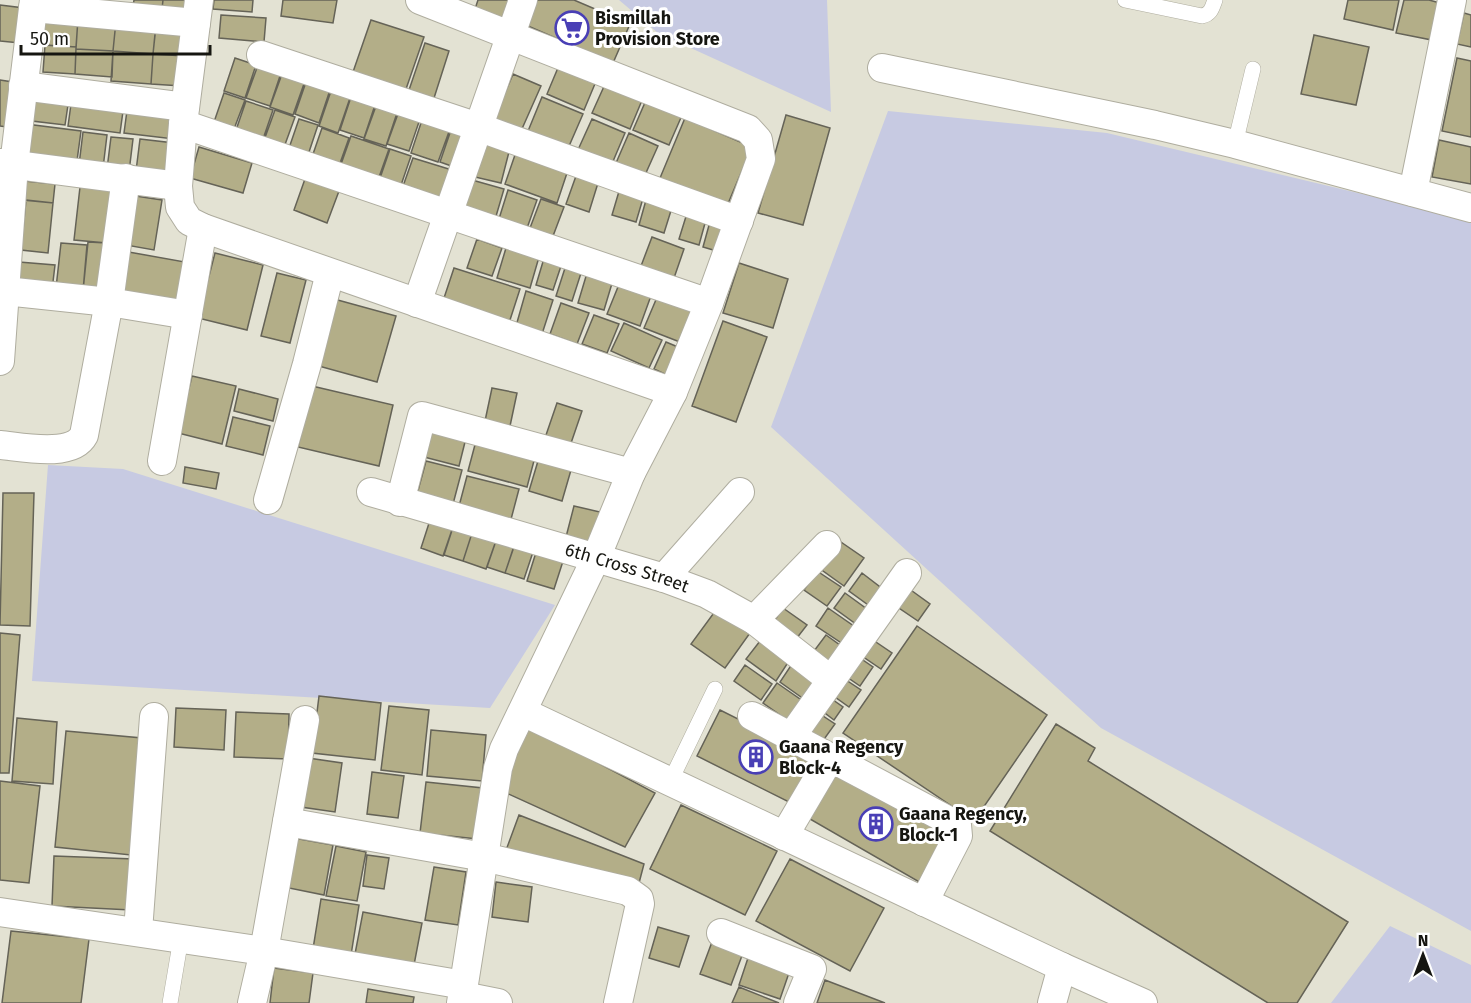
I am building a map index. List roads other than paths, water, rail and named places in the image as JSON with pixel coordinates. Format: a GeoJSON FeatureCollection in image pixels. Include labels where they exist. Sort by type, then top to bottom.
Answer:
{"type":"FeatureCollection","features":[{"type":"Feature","properties":{"kind":"street"},"geometry":{"type":"LineString","coordinates":[[417,303],[523,0]]}},
{"type":"Feature","properties":{"kind":"street"},"geometry":{"type":"LineString","coordinates":[[1413,192],[1452,0]]}},
{"type":"Feature","properties":{"kind":"street"},"geometry":{"type":"LineString","coordinates":[[425,1],[747,129],[758,140],[761,159],[709,303],[673,392],[631,473],[596,558],[504,749],[498,768],[463,995]]}},
{"type":"Feature","properties":{"kind":"street"},"geometry":{"type":"LineString","coordinates":[[0,362],[5,291],[7,164],[23,86],[33,4],[197,11],[178,186],[180,207],[189,221],[330,273],[673,392]]}},
{"type":"Feature","properties":{"kind":"street"},"geometry":{"type":"LineString","coordinates":[[261,55],[478,127],[739,221]]}},
{"type":"Feature","properties":{"kind":"street"},"geometry":{"type":"LineString","coordinates":[[882,68],[1235,144],[1471,208]]}},
{"type":"Feature","properties":{"kind":"street"},"geometry":{"type":"LineString","coordinates":[[23,86],[184,115],[447,214],[709,303]]}},
{"type":"Feature","properties":{"kind":"street"},"geometry":{"type":"LineString","coordinates":[[7,164],[178,186]]}},
{"type":"Feature","properties":{"kind":"street"},"geometry":{"type":"LineString","coordinates":[[0,445],[62,449],[74,446],[84,435],[108,302],[126,178]]}},
{"type":"Feature","properties":{"kind":"street"},"geometry":{"type":"LineString","coordinates":[[162,461],[203,228]]}},
{"type":"Feature","properties":{"kind":"street"},"geometry":{"type":"LineString","coordinates":[[268,500],[330,273]]}},
{"type":"Feature","properties":{"kind":"street"},"geometry":{"type":"LineString","coordinates":[[5,291],[108,302],[188,315]]}},
{"type":"Feature","properties":{"kind":"street"},"geometry":{"type":"LineString","coordinates":[[400,502],[422,416],[631,473]]}},
{"type":"Feature","properties":{"kind":"street","name":"6th Cross Street"},"geometry":{"type":"LineString","coordinates":[[370,492],[664,578],[707,594],[754,620],[831,680]]}},
{"type":"Feature","properties":{"kind":"street"},"geometry":{"type":"LineString","coordinates":[[664,578],[740,492]]}},
{"type":"Feature","properties":{"kind":"street"},"geometry":{"type":"LineString","coordinates":[[754,620],[827,545]]}},
{"type":"Feature","properties":{"kind":"street"},"geometry":{"type":"LineString","coordinates":[[791,737],[907,573]]}},
{"type":"Feature","properties":{"kind":"street"},"geometry":{"type":"LineString","coordinates":[[523,712],[1062,967],[1143,1003]]}},
{"type":"Feature","properties":{"kind":"street"},"geometry":{"type":"LineString","coordinates":[[752,716],[957,825],[958,836],[924,902]]}},
{"type":"Feature","properties":{"kind":"street"},"geometry":{"type":"LineString","coordinates":[[138,931],[154,717]]}},
{"type":"Feature","properties":{"kind":"street"},"geometry":{"type":"LineString","coordinates":[[252,1003],[264,951],[305,720]]}},
{"type":"Feature","properties":{"kind":"street"},"geometry":{"type":"LineString","coordinates":[[784,836],[830,758]]}},
{"type":"Feature","properties":{"kind":"street"},"geometry":{"type":"LineString","coordinates":[[287,822],[484,857],[628,891],[639,899],[640,904],[618,1003]]}},
{"type":"Feature","properties":{"kind":"street"},"geometry":{"type":"LineString","coordinates":[[0,912],[264,951],[498,1003]]}},
{"type":"Feature","properties":{"kind":"street"},"geometry":{"type":"LineString","coordinates":[[720,933],[812,969],[798,1003]]}},
{"type":"Feature","properties":{"kind":"street"},"geometry":{"type":"LineString","coordinates":[[1052,1003],[1062,967]]}},
{"type":"Feature","properties":{"kind":"lane"},"geometry":{"type":"LineString","coordinates":[[1125,0],[1202,16],[1211,11],[1215,0]]}},
{"type":"Feature","properties":{"kind":"lane"},"geometry":{"type":"LineString","coordinates":[[1235,144],[1253,69]]}},
{"type":"Feature","properties":{"kind":"lane"},"geometry":{"type":"LineString","coordinates":[[670,782],[715,689]]}},
{"type":"Feature","properties":{"kind":"lane"},"geometry":{"type":"LineString","coordinates":[[170,1003],[181,938]]}},
{"type":"Feature","properties":{"kind":"place","name":"Bismillah Provision Store"},"geometry":{"type":"Point","coordinates":[572,28]}},
{"type":"Feature","properties":{"kind":"place","name":"Gaana Regency Block-4"},"geometry":{"type":"Point","coordinates":[756,757]}},
{"type":"Feature","properties":{"kind":"place","name":"Gaana Regency, Block-1"},"geometry":{"type":"Point","coordinates":[876,824]}}]}
